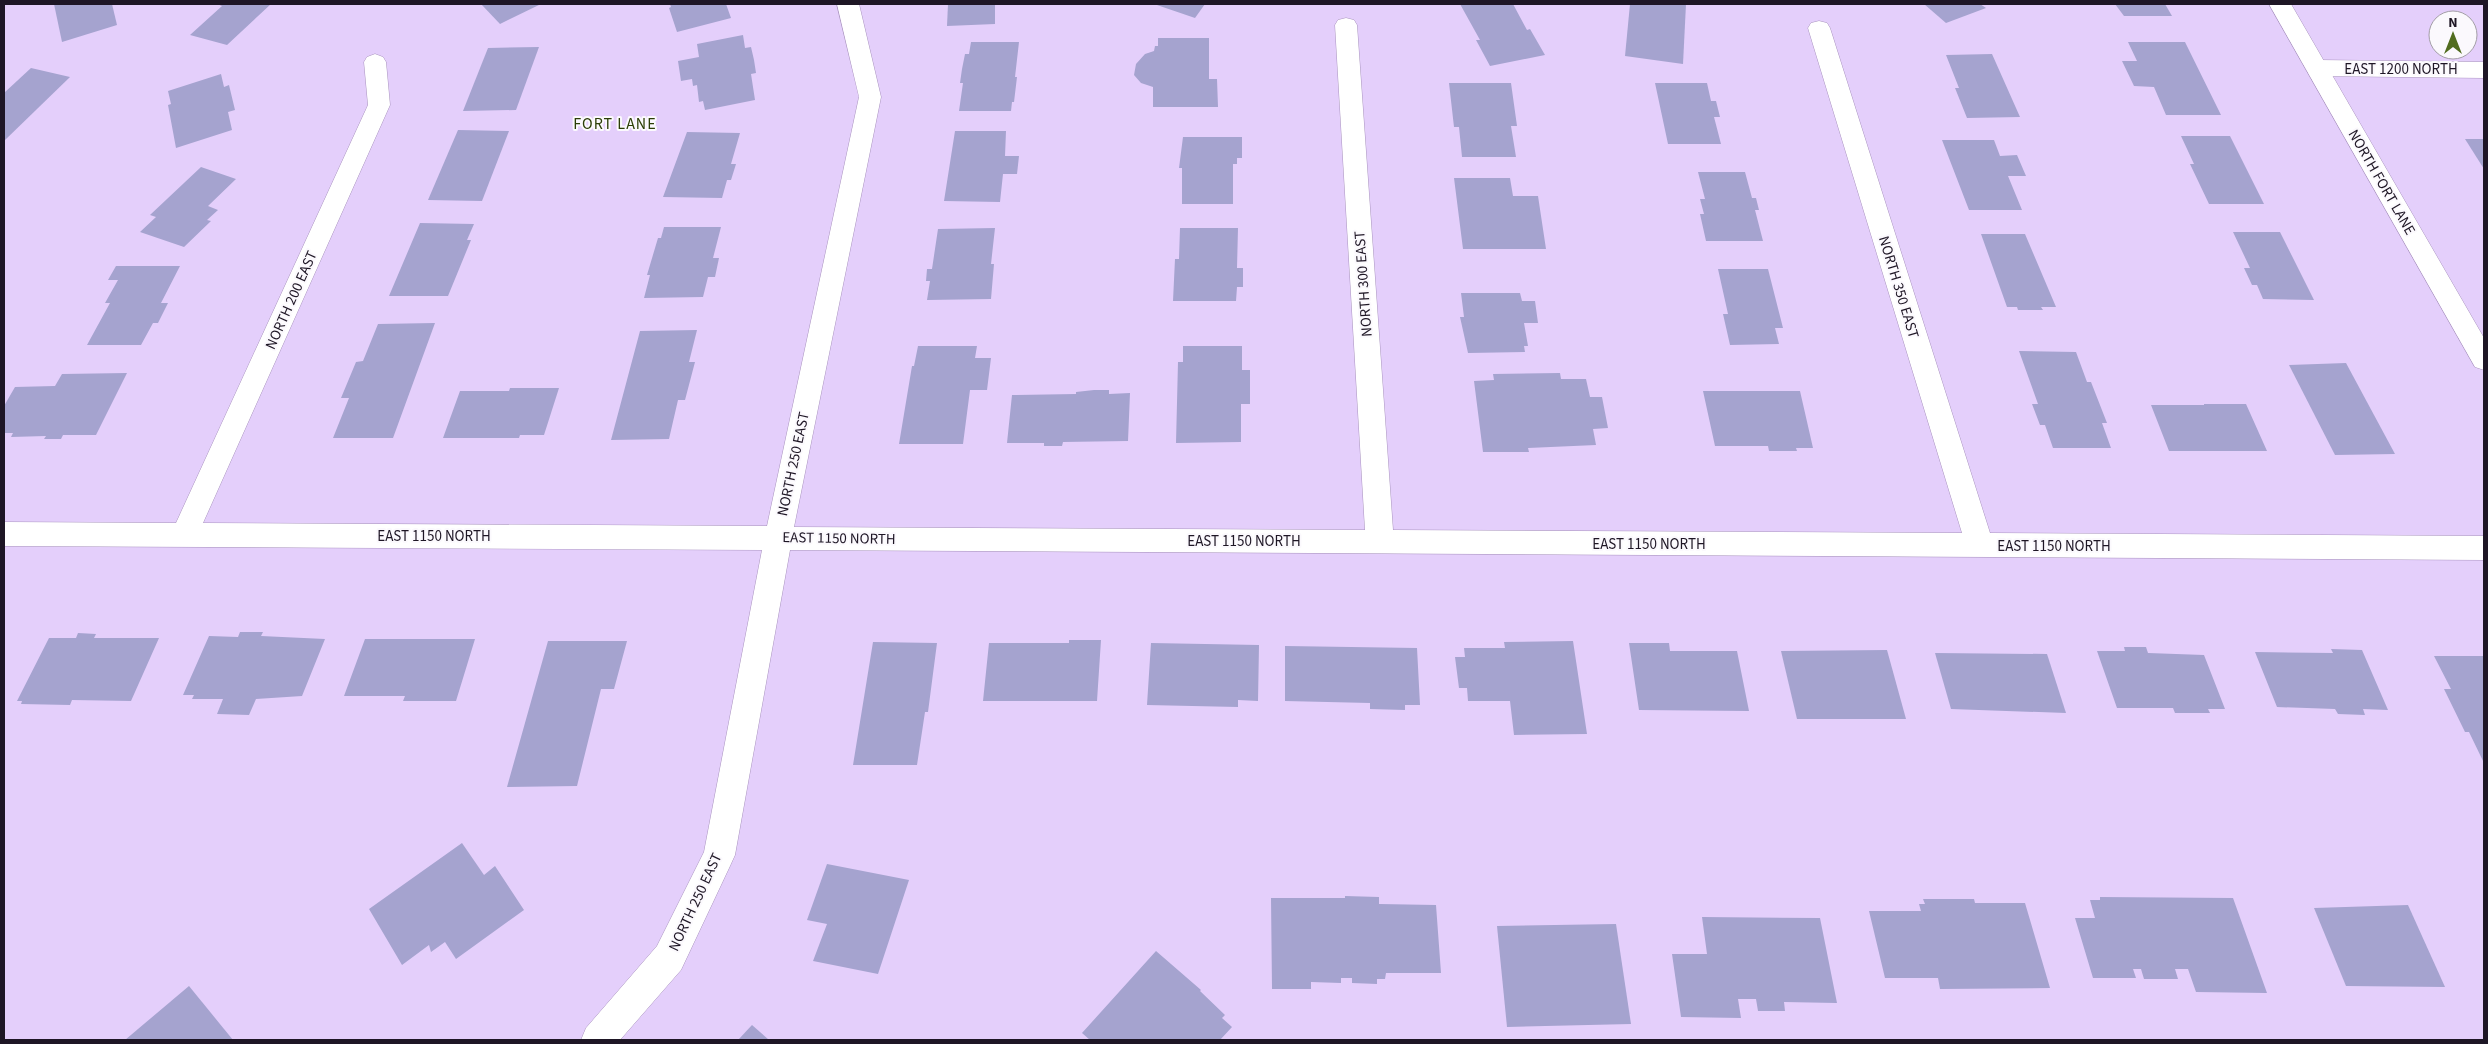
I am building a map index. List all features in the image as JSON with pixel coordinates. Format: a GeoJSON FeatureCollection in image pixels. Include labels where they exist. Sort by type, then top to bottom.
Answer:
{"type":"FeatureCollection","features":[{"type":"Feature","properties":{"kind":"street","name":"NORTH 250 EAST"},"geometry":{"type":"LineString","coordinates":[[598,1040],[669,958],[719,855],[778,538],[870,96],[848,4]]}},
{"type":"Feature","properties":{"kind":"street","name":"NORTH FORT LANE"},"geometry":{"type":"LineString","coordinates":[[2280,4],[2484,360]]}},
{"type":"Feature","properties":{"kind":"street","name":"NORTH 300 EAST"},"geometry":{"type":"LineString","coordinates":[[1346,25],[1380,542]]}},
{"type":"Feature","properties":{"kind":"street","name":"NORTH 350 EAST"},"geometry":{"type":"LineString","coordinates":[[1819,28],[1980,546]]}},
{"type":"Feature","properties":{"kind":"street","name":"NORTH 200 EAST"},"geometry":{"type":"LineString","coordinates":[[184,535],[379,105],[375,62]]}},
{"type":"Feature","properties":{"kind":"street","name":"EAST 1200 NORTH"},"geometry":{"type":"LineString","coordinates":[[2317,68],[2484,70]]}},
{"type":"Feature","properties":{"kind":"street","name":"EAST 1150 NORTH"},"geometry":{"type":"LineString","coordinates":[[4,534],[2484,548]]}},
{"type":"Feature","properties":{"kind":"building"},"geometry":{"type":"Polygon","coordinates":[[[54,4],[112,4],[117,25],[62,42],[54,4]]]}},
{"type":"Feature","properties":{"kind":"building"},"geometry":{"type":"Polygon","coordinates":[[[217,4],[271,4],[227,45],[190,35],[222,6],[217,4]]]}},
{"type":"Feature","properties":{"kind":"building"},"geometry":{"type":"Polygon","coordinates":[[[481,4],[541,4],[500,24],[481,4]]]}},
{"type":"Feature","properties":{"kind":"building"},"geometry":{"type":"Polygon","coordinates":[[[670,4],[726,4],[731,18],[677,32],[669,8],[671,7],[670,4]]]}},
{"type":"Feature","properties":{"kind":"building"},"geometry":{"type":"Polygon","coordinates":[[[948,4],[995,4],[995,24],[947,26],[948,4]]]}},
{"type":"Feature","properties":{"kind":"building"},"geometry":{"type":"Polygon","coordinates":[[[1154,4],[1205,4],[1195,18],[1154,4]]]}},
{"type":"Feature","properties":{"kind":"building"},"geometry":{"type":"Polygon","coordinates":[[[1460,4],[1513,4],[1527,30],[1530,29],[1545,55],[1490,66],[1476,40],[1480,40],[1460,4]]]}},
{"type":"Feature","properties":{"kind":"building"},"geometry":{"type":"Polygon","coordinates":[[[1630,4],[1686,4],[1683,64],[1625,56],[1630,4]]]}},
{"type":"Feature","properties":{"kind":"building"},"geometry":{"type":"Polygon","coordinates":[[[1924,4],[1980,4],[1986,8],[1946,23],[1924,4]]]}},
{"type":"Feature","properties":{"kind":"building"},"geometry":{"type":"Polygon","coordinates":[[[2115,4],[2165,4],[2172,16],[2124,16],[2115,4]]]}},
{"type":"Feature","properties":{"kind":"building"},"geometry":{"type":"Polygon","coordinates":[[[743,35],[745,48],[751,47],[754,60],[756,73],[751,74],[755,100],[705,110],[703,101],[699,102],[697,85],[693,86],[692,79],[681,81],[678,61],[699,57],[697,44],[743,35]]]}},
{"type":"Feature","properties":{"kind":"building"},"geometry":{"type":"Polygon","coordinates":[[[1158,38],[1209,38],[1209,79],[1217,79],[1218,107],[1153,107],[1153,87],[1141,83],[1134,75],[1136,64],[1145,54],[1154,51],[1155,46],[1158,46],[1158,38]]]}},
{"type":"Feature","properties":{"kind":"building"},"geometry":{"type":"Polygon","coordinates":[[[971,42],[1019,42],[1015,77],[1017,77],[1011,111],[959,111],[963,83],[960,83],[962,69],[965,54],[969,54],[971,42]]]}},
{"type":"Feature","properties":{"kind":"building"},"geometry":{"type":"Polygon","coordinates":[[[2128,42],[2185,42],[2221,115],[2166,115],[2154,87],[2134,86],[2122,61],[2137,61],[2128,42]]]}},
{"type":"Feature","properties":{"kind":"building"},"geometry":{"type":"Polygon","coordinates":[[[539,47],[516,110],[463,111],[488,48],[539,47]]]}},
{"type":"Feature","properties":{"kind":"building"},"geometry":{"type":"Polygon","coordinates":[[[1992,54],[2020,117],[1967,118],[1955,88],[1959,88],[1946,55],[1992,54]]]}},
{"type":"Feature","properties":{"kind":"building"},"geometry":{"type":"Polygon","coordinates":[[[31,68],[70,77],[4,141],[4,93],[31,68]]]}},
{"type":"Feature","properties":{"kind":"building"},"geometry":{"type":"Polygon","coordinates":[[[221,74],[224,87],[229,85],[235,110],[228,112],[232,130],[176,148],[168,105],[171,104],[168,91],[221,74]]]}},
{"type":"Feature","properties":{"kind":"building"},"geometry":{"type":"Polygon","coordinates":[[[1449,83],[1511,83],[1517,126],[1511,126],[1516,157],[1462,157],[1459,127],[1454,127],[1449,83]]]}},
{"type":"Feature","properties":{"kind":"building"},"geometry":{"type":"Polygon","coordinates":[[[1655,83],[1707,83],[1711,101],[1716,101],[1720,117],[1714,117],[1721,144],[1668,144],[1655,83]]]}},
{"type":"Feature","properties":{"kind":"building"},"geometry":{"type":"Polygon","coordinates":[[[458,130],[509,131],[482,201],[428,200],[458,130]]]}},
{"type":"Feature","properties":{"kind":"building"},"geometry":{"type":"Polygon","coordinates":[[[955,131],[1006,131],[1005,156],[1019,156],[1017,174],[1003,174],[1000,202],[944,201],[955,131]]]}},
{"type":"Feature","properties":{"kind":"building"},"geometry":{"type":"Polygon","coordinates":[[[687,132],[740,133],[731,164],[736,164],[731,180],[727,180],[722,198],[663,197],[687,132]]]}},
{"type":"Feature","properties":{"kind":"building"},"geometry":{"type":"Polygon","coordinates":[[[2181,136],[2230,136],[2264,204],[2209,204],[2190,164],[2194,164],[2181,136]]]}},
{"type":"Feature","properties":{"kind":"building"},"geometry":{"type":"Polygon","coordinates":[[[1183,137],[1242,137],[1242,158],[1237,158],[1237,164],[1233,164],[1233,204],[1182,204],[1182,168],[1179,168],[1183,137]]]}},
{"type":"Feature","properties":{"kind":"building"},"geometry":{"type":"Polygon","coordinates":[[[2465,139],[2484,139],[2484,169],[2465,139]]]}},
{"type":"Feature","properties":{"kind":"building"},"geometry":{"type":"Polygon","coordinates":[[[1942,140],[1994,140],[2000,156],[2017,155],[2026,176],[2008,176],[2022,210],[1969,210],[1942,140]]]}},
{"type":"Feature","properties":{"kind":"building"},"geometry":{"type":"Polygon","coordinates":[[[201,167],[236,179],[208,206],[218,210],[207,220],[211,221],[184,247],[140,232],[156,217],[150,215],[201,167]]]}},
{"type":"Feature","properties":{"kind":"building"},"geometry":{"type":"Polygon","coordinates":[[[1698,172],[1745,172],[1752,198],[1756,198],[1759,210],[1755,210],[1763,241],[1706,241],[1700,214],[1704,214],[1700,199],[1705,199],[1698,172]]]}},
{"type":"Feature","properties":{"kind":"building"},"geometry":{"type":"Polygon","coordinates":[[[1454,178],[1510,178],[1513,196],[1538,196],[1546,249],[1463,249],[1454,178]]]}},
{"type":"Feature","properties":{"kind":"building"},"geometry":{"type":"Polygon","coordinates":[[[420,223],[474,224],[467,240],[471,240],[448,296],[389,296],[420,223]]]}},
{"type":"Feature","properties":{"kind":"building"},"geometry":{"type":"Polygon","coordinates":[[[664,227],[721,227],[713,258],[719,258],[715,277],[708,277],[703,297],[644,298],[650,275],[647,275],[658,238],[661,238],[664,227]]]}},
{"type":"Feature","properties":{"kind":"building"},"geometry":{"type":"Polygon","coordinates":[[[995,228],[991,264],[994,264],[991,299],[927,300],[930,281],[926,281],[927,269],[932,269],[938,229],[995,228]]]}},
{"type":"Feature","properties":{"kind":"building"},"geometry":{"type":"Polygon","coordinates":[[[1180,228],[1238,228],[1237,268],[1243,268],[1243,287],[1237,287],[1236,301],[1173,301],[1175,259],[1179,259],[1180,228]]]}},
{"type":"Feature","properties":{"kind":"building"},"geometry":{"type":"Polygon","coordinates":[[[2233,232],[2280,232],[2314,300],[2263,299],[2257,285],[2252,285],[2244,268],[2250,268],[2233,232]]]}},
{"type":"Feature","properties":{"kind":"building"},"geometry":{"type":"Polygon","coordinates":[[[1981,234],[2025,234],[2056,307],[2041,307],[2043,310],[2018,310],[2017,307],[2007,307],[1981,234]]]}},
{"type":"Feature","properties":{"kind":"building"},"geometry":{"type":"Polygon","coordinates":[[[116,266],[180,266],[161,303],[168,303],[158,323],[153,323],[141,345],[87,345],[110,303],[105,303],[118,280],[108,280],[116,266]]]}},
{"type":"Feature","properties":{"kind":"building"},"geometry":{"type":"Polygon","coordinates":[[[1718,269],[1768,269],[1783,328],[1775,328],[1779,344],[1730,345],[1723,314],[1728,314],[1718,269]]]}},
{"type":"Feature","properties":{"kind":"building"},"geometry":{"type":"Polygon","coordinates":[[[1461,293],[1520,293],[1522,301],[1535,301],[1538,323],[1524,323],[1528,346],[1524,346],[1525,352],[1468,353],[1460,317],[1464,317],[1461,293]]]}},
{"type":"Feature","properties":{"kind":"building"},"geometry":{"type":"Polygon","coordinates":[[[435,323],[393,438],[333,438],[349,398],[341,398],[356,362],[363,361],[378,324],[435,323]]]}},
{"type":"Feature","properties":{"kind":"building"},"geometry":{"type":"Polygon","coordinates":[[[697,330],[689,362],[695,362],[685,400],[678,400],[669,439],[611,440],[640,331],[697,330]]]}},
{"type":"Feature","properties":{"kind":"building"},"geometry":{"type":"Polygon","coordinates":[[[918,346],[977,346],[975,358],[991,358],[987,390],[970,390],[963,444],[899,444],[912,366],[914,366],[918,346]]]}},
{"type":"Feature","properties":{"kind":"building"},"geometry":{"type":"Polygon","coordinates":[[[1183,346],[1242,346],[1242,370],[1250,370],[1250,404],[1241,404],[1241,442],[1176,443],[1178,362],[1183,362],[1183,346]]]}},
{"type":"Feature","properties":{"kind":"building"},"geometry":{"type":"Polygon","coordinates":[[[2019,351],[2076,352],[2087,382],[2091,382],[2107,423],[2102,423],[2111,448],[2053,448],[2045,425],[2040,425],[2032,404],[2038,404],[2019,351]]]}},
{"type":"Feature","properties":{"kind":"building"},"geometry":{"type":"Polygon","coordinates":[[[2346,363],[2395,454],[2335,455],[2289,365],[2346,363]]]}},
{"type":"Feature","properties":{"kind":"building"},"geometry":{"type":"Polygon","coordinates":[[[127,373],[96,435],[63,435],[61,439],[44,439],[46,436],[11,437],[13,433],[4,433],[4,406],[15,387],[55,386],[62,374],[127,373]]]}},
{"type":"Feature","properties":{"kind":"building"},"geometry":{"type":"Polygon","coordinates":[[[1560,373],[1561,379],[1586,379],[1590,397],[1602,397],[1608,428],[1593,429],[1596,445],[1528,448],[1529,452],[1483,452],[1474,381],[1494,380],[1493,374],[1560,373]]]}},
{"type":"Feature","properties":{"kind":"building"},"geometry":{"type":"Polygon","coordinates":[[[510,388],[559,388],[544,435],[520,435],[519,438],[443,438],[460,391],[509,391],[510,388]]]}},
{"type":"Feature","properties":{"kind":"building"},"geometry":{"type":"Polygon","coordinates":[[[1109,390],[1109,394],[1130,393],[1128,441],[1063,442],[1062,446],[1044,446],[1044,443],[1007,443],[1012,395],[1076,394],[1076,392],[1109,390]]]}},
{"type":"Feature","properties":{"kind":"building"},"geometry":{"type":"Polygon","coordinates":[[[1703,391],[1800,391],[1813,448],[1796,448],[1797,451],[1769,451],[1768,446],[1715,446],[1703,391]]]}},
{"type":"Feature","properties":{"kind":"building"},"geometry":{"type":"Polygon","coordinates":[[[2246,404],[2267,451],[2169,451],[2151,405],[2246,404]]]}},
{"type":"Feature","properties":{"kind":"building"},"geometry":{"type":"Polygon","coordinates":[[[240,632],[263,632],[261,636],[325,639],[302,696],[256,699],[249,715],[217,714],[223,699],[192,699],[194,695],[183,695],[209,636],[238,637],[240,632]]]}},
{"type":"Feature","properties":{"kind":"building"},"geometry":{"type":"Polygon","coordinates":[[[78,633],[96,634],[94,638],[159,638],[131,701],[72,700],[70,705],[21,704],[22,701],[17,701],[49,638],[76,638],[78,633]]]}},
{"type":"Feature","properties":{"kind":"building"},"geometry":{"type":"Polygon","coordinates":[[[365,639],[475,639],[456,701],[403,701],[405,696],[344,696],[365,639]]]}},
{"type":"Feature","properties":{"kind":"building"},"geometry":{"type":"Polygon","coordinates":[[[1069,640],[1101,640],[1097,701],[983,701],[989,643],[1069,643],[1069,640]]]}},
{"type":"Feature","properties":{"kind":"building"},"geometry":{"type":"Polygon","coordinates":[[[548,641],[627,641],[614,689],[601,689],[577,786],[507,787],[548,641]]]}},
{"type":"Feature","properties":{"kind":"building"},"geometry":{"type":"Polygon","coordinates":[[[1573,641],[1587,734],[1514,735],[1510,701],[1468,701],[1467,688],[1459,688],[1455,657],[1465,657],[1464,648],[1505,648],[1504,642],[1573,641]]]}},
{"type":"Feature","properties":{"kind":"building"},"geometry":{"type":"Polygon","coordinates":[[[873,642],[937,643],[928,712],[925,712],[917,765],[853,765],[873,642]]]}},
{"type":"Feature","properties":{"kind":"building"},"geometry":{"type":"Polygon","coordinates":[[[1151,643],[1259,645],[1258,701],[1238,700],[1238,707],[1147,705],[1151,643]]]}},
{"type":"Feature","properties":{"kind":"building"},"geometry":{"type":"Polygon","coordinates":[[[1629,643],[1669,643],[1670,651],[1737,651],[1749,711],[1639,710],[1629,643]]]}},
{"type":"Feature","properties":{"kind":"building"},"geometry":{"type":"Polygon","coordinates":[[[1285,646],[1417,648],[1420,705],[1405,705],[1405,710],[1370,709],[1370,703],[1285,701],[1285,646]]]}},
{"type":"Feature","properties":{"kind":"building"},"geometry":{"type":"Polygon","coordinates":[[[2124,647],[2146,647],[2148,653],[2204,655],[2225,709],[2208,709],[2210,713],[2175,713],[2173,708],[2117,708],[2097,651],[2125,651],[2124,647]]]}},
{"type":"Feature","properties":{"kind":"building"},"geometry":{"type":"Polygon","coordinates":[[[2331,649],[2362,650],[2388,710],[2363,709],[2365,715],[2338,714],[2335,709],[2277,707],[2255,652],[2333,653],[2331,649]]]}},
{"type":"Feature","properties":{"kind":"building"},"geometry":{"type":"Polygon","coordinates":[[[1887,650],[1906,719],[1797,719],[1781,651],[1887,650]]]}},
{"type":"Feature","properties":{"kind":"building"},"geometry":{"type":"Polygon","coordinates":[[[1935,653],[2047,654],[2066,713],[1951,709],[1935,653]]]}},
{"type":"Feature","properties":{"kind":"building"},"geometry":{"type":"Polygon","coordinates":[[[2434,656],[2484,656],[2484,763],[2469,732],[2465,732],[2444,689],[2451,689],[2434,656]]]}},
{"type":"Feature","properties":{"kind":"building"},"geometry":{"type":"Polygon","coordinates":[[[462,843],[484,875],[495,866],[524,910],[456,959],[445,942],[431,952],[429,945],[402,965],[369,909],[462,843]]]}},
{"type":"Feature","properties":{"kind":"building"},"geometry":{"type":"Polygon","coordinates":[[[827,864],[909,880],[878,974],[813,961],[827,924],[807,920],[827,864]]]}},
{"type":"Feature","properties":{"kind":"building"},"geometry":{"type":"Polygon","coordinates":[[[1345,896],[1379,897],[1379,904],[1436,905],[1441,973],[1386,973],[1385,979],[1377,979],[1377,984],[1352,983],[1352,978],[1341,978],[1341,983],[1311,982],[1311,989],[1272,989],[1271,898],[1345,898],[1345,896]]]}},
{"type":"Feature","properties":{"kind":"building"},"geometry":{"type":"Polygon","coordinates":[[[2100,897],[2233,898],[2267,993],[2196,992],[2188,969],[2175,969],[2178,979],[2144,979],[2141,969],[2133,969],[2136,978],[2093,978],[2075,918],[2095,918],[2090,900],[2100,900],[2100,897]]]}},
{"type":"Feature","properties":{"kind":"building"},"geometry":{"type":"Polygon","coordinates":[[[1923,899],[1974,899],[1975,903],[2025,903],[2050,988],[1940,989],[1938,978],[1885,978],[1869,911],[1921,911],[1919,904],[1925,904],[1923,899]]]}},
{"type":"Feature","properties":{"kind":"building"},"geometry":{"type":"Polygon","coordinates":[[[2408,905],[2445,987],[2346,986],[2314,908],[2408,905]]]}},
{"type":"Feature","properties":{"kind":"building"},"geometry":{"type":"Polygon","coordinates":[[[1702,917],[1820,918],[1837,1003],[1784,1002],[1785,1011],[1758,1011],[1756,999],[1738,999],[1741,1018],[1681,1017],[1672,954],[1707,954],[1702,917]]]}},
{"type":"Feature","properties":{"kind":"building"},"geometry":{"type":"Polygon","coordinates":[[[1616,924],[1631,1024],[1507,1027],[1497,926],[1616,924]]]}},
{"type":"Feature","properties":{"kind":"building"},"geometry":{"type":"Polygon","coordinates":[[[1156,951],[1201,990],[1225,1015],[1222,1018],[1232,1027],[1220,1040],[1090,1040],[1082,1033],[1156,951]]]}},
{"type":"Feature","properties":{"kind":"building"},"geometry":{"type":"Polygon","coordinates":[[[189,986],[233,1040],[125,1040],[189,986]]]}},
{"type":"Feature","properties":{"kind":"building"},"geometry":{"type":"Polygon","coordinates":[[[752,1025],[769,1040],[738,1040],[752,1025]]]}},
{"type":"Feature","properties":{"kind":"district","name":"FORT LANE"},"geometry":{"type":"Point","coordinates":[615,123]}}]}
